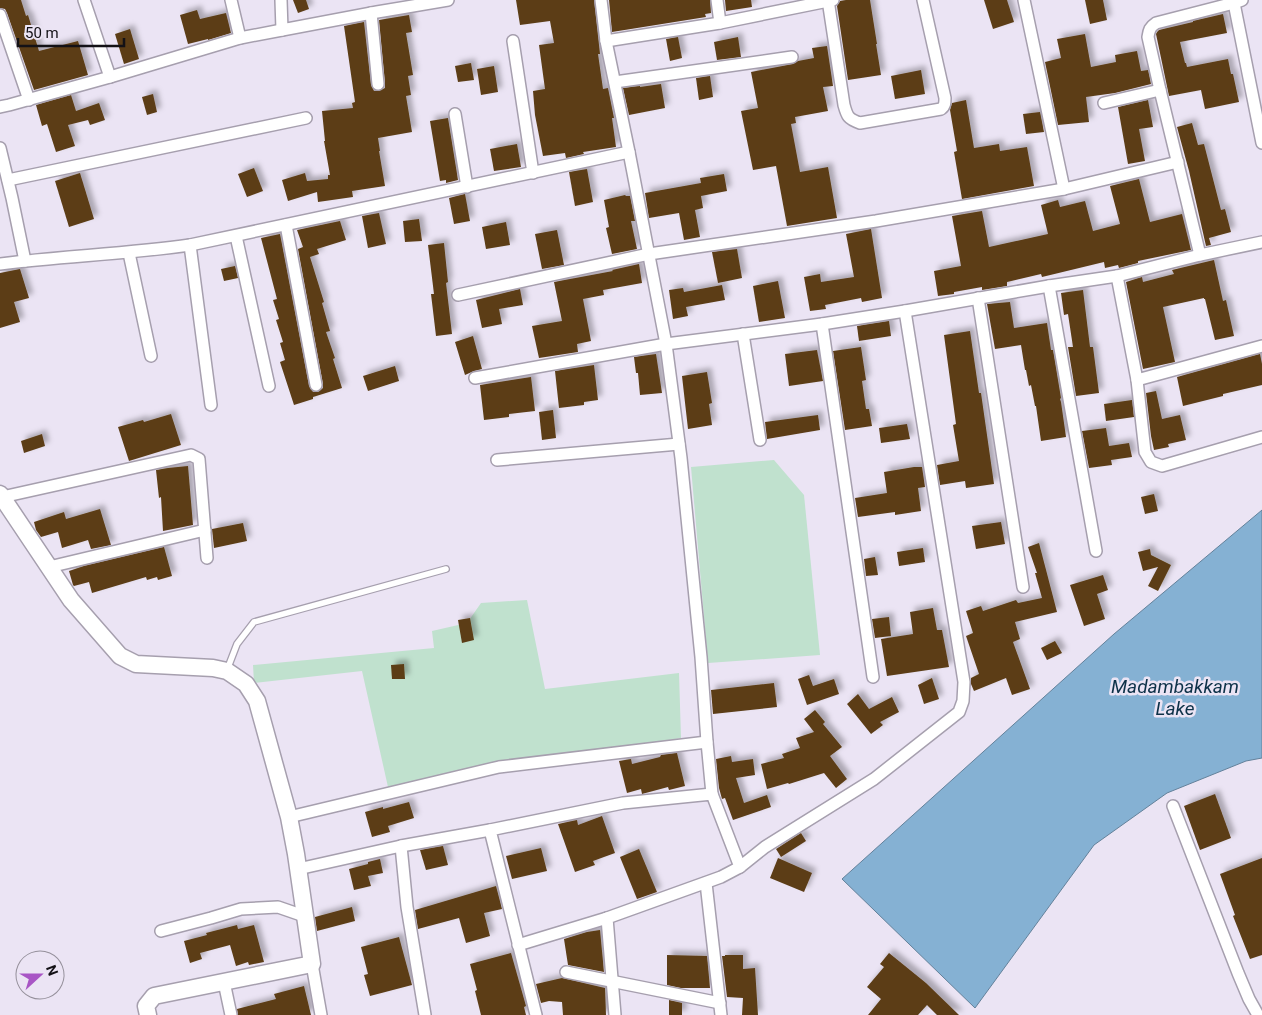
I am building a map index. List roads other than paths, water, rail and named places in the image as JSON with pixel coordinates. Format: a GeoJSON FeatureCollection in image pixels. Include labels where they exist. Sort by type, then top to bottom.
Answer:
{"type":"FeatureCollection","features":[{"type":"Feature","properties":{"kind":"street"},"geometry":{"type":"LineString","coordinates":[[84,0],[110,77]]}},
{"type":"Feature","properties":{"kind":"street"},"geometry":{"type":"LineString","coordinates":[[231,0],[240,38]]}},
{"type":"Feature","properties":{"kind":"street"},"geometry":{"type":"LineString","coordinates":[[282,0],[282,30]]}},
{"type":"Feature","properties":{"kind":"street"},"geometry":{"type":"LineString","coordinates":[[0,107],[110,77],[240,38],[375,8],[448,0]]}},
{"type":"Feature","properties":{"kind":"street"},"geometry":{"type":"LineString","coordinates":[[601,0],[606,41],[666,344],[679,444],[700,648],[712,794],[740,867]]}},
{"type":"Feature","properties":{"kind":"street"},"geometry":{"type":"LineString","coordinates":[[717,0],[720,23]]}},
{"type":"Feature","properties":{"kind":"street"},"geometry":{"type":"LineString","coordinates":[[606,41],[720,23],[829,0],[846,115],[860,123],[944,107],[945,98],[923,0]]}},
{"type":"Feature","properties":{"kind":"street"},"geometry":{"type":"LineString","coordinates":[[1024,0],[1064,189]]}},
{"type":"Feature","properties":{"kind":"street"},"geometry":{"type":"LineString","coordinates":[[1200,255],[1148,37],[1152,25],[1236,1],[1262,144]]}},
{"type":"Feature","properties":{"kind":"street"},"geometry":{"type":"LineString","coordinates":[[375,8],[378,84]]}},
{"type":"Feature","properties":{"kind":"street"},"geometry":{"type":"LineString","coordinates":[[0,15],[29,100]]}},
{"type":"Feature","properties":{"kind":"street"},"geometry":{"type":"LineString","coordinates":[[513,41],[533,173]]}},
{"type":"Feature","properties":{"kind":"street"},"geometry":{"type":"LineString","coordinates":[[615,82],[792,57]]}},
{"type":"Feature","properties":{"kind":"street"},"geometry":{"type":"LineString","coordinates":[[1104,103],[1160,90]]}},
{"type":"Feature","properties":{"kind":"street"},"geometry":{"type":"LineString","coordinates":[[455,114],[467,187]]}},
{"type":"Feature","properties":{"kind":"street"},"geometry":{"type":"LineString","coordinates":[[8,180],[306,118]]}},
{"type":"Feature","properties":{"kind":"street"},"geometry":{"type":"LineString","coordinates":[[0,148],[25,261]]}},
{"type":"Feature","properties":{"kind":"street"},"geometry":{"type":"LineString","coordinates":[[0,264],[148,251],[190,245],[629,152]]}},
{"type":"Feature","properties":{"kind":"street"},"geometry":{"type":"LineString","coordinates":[[458,295],[649,254],[876,221],[1064,189],[1178,162]]}},
{"type":"Feature","properties":{"kind":"street"},"geometry":{"type":"LineString","coordinates":[[286,225],[316,385]]}},
{"type":"Feature","properties":{"kind":"street"},"geometry":{"type":"LineString","coordinates":[[236,236],[269,386]]}},
{"type":"Feature","properties":{"kind":"street"},"geometry":{"type":"LineString","coordinates":[[476,378],[666,344],[822,324],[1117,276],[1262,242]]}},
{"type":"Feature","properties":{"kind":"street"},"geometry":{"type":"LineString","coordinates":[[190,245],[211,406]]}},
{"type":"Feature","properties":{"kind":"street"},"geometry":{"type":"LineString","coordinates":[[129,252],[151,356]]}},
{"type":"Feature","properties":{"kind":"street"},"geometry":{"type":"LineString","coordinates":[[1117,276],[1137,380],[1145,452],[1151,462],[1162,466],[1262,437]]}},
{"type":"Feature","properties":{"kind":"street"},"geometry":{"type":"LineString","coordinates":[[1049,286],[1096,551]]}},
{"type":"Feature","properties":{"kind":"street"},"geometry":{"type":"LineString","coordinates":[[978,298],[1022,587]]}},
{"type":"Feature","properties":{"kind":"street"},"geometry":{"type":"LineString","coordinates":[[518,945],[607,918],[722,877],[874,779],[959,712],[963,701],[964,682],[905,311]]}},
{"type":"Feature","properties":{"kind":"street"},"geometry":{"type":"LineString","coordinates":[[822,324],[873,677]]}},
{"type":"Feature","properties":{"kind":"street"},"geometry":{"type":"LineString","coordinates":[[743,334],[760,440]]}},
{"type":"Feature","properties":{"kind":"street"},"geometry":{"type":"LineString","coordinates":[[1137,380],[1262,346]]}},
{"type":"Feature","properties":{"kind":"street"},"geometry":{"type":"LineString","coordinates":[[497,460],[679,444]]}},
{"type":"Feature","properties":{"kind":"street"},"geometry":{"type":"LineString","coordinates":[[207,558],[199,459],[191,455],[1,496],[71,600],[120,656],[136,664],[213,668],[227,671],[246,684],[257,701],[289,817],[320,1015]]}},
{"type":"Feature","properties":{"kind":"street"},"geometry":{"type":"LineString","coordinates":[[48,567],[205,530]]}},
{"type":"Feature","properties":{"kind":"street"},"geometry":{"type":"LineString","coordinates":[[289,817],[499,767],[707,742]]}},
{"type":"Feature","properties":{"kind":"street"},"geometry":{"type":"LineString","coordinates":[[298,869],[401,846],[623,803],[712,794]]}},
{"type":"Feature","properties":{"kind":"street"},"geometry":{"type":"LineString","coordinates":[[1173,806],[1238,973],[1258,1015]]}},
{"type":"Feature","properties":{"kind":"street"},"geometry":{"type":"LineString","coordinates":[[490,830],[536,1015]]}},
{"type":"Feature","properties":{"kind":"street"},"geometry":{"type":"LineString","coordinates":[[401,846],[407,907],[425,1015]]}},
{"type":"Feature","properties":{"kind":"street"},"geometry":{"type":"LineString","coordinates":[[706,883],[721,1015]]}},
{"type":"Feature","properties":{"kind":"street"},"geometry":{"type":"LineString","coordinates":[[161,931],[241,909],[278,907],[304,916]]}},
{"type":"Feature","properties":{"kind":"street"},"geometry":{"type":"LineString","coordinates":[[607,918],[615,1015]]}},
{"type":"Feature","properties":{"kind":"street"},"geometry":{"type":"LineString","coordinates":[[148,1015],[146,1006],[154,996],[312,964]]}},
{"type":"Feature","properties":{"kind":"street"},"geometry":{"type":"LineString","coordinates":[[566,972],[720,1003]]}},
{"type":"Feature","properties":{"kind":"street"},"geometry":{"type":"LineString","coordinates":[[224,982],[231,1015]]}},
{"type":"Feature","properties":{"kind":"lane"},"geometry":{"type":"LineString","coordinates":[[227,671],[237,644],[254,622],[446,568]]}},
{"type":"Feature","properties":{"kind":"water","name":"Madambakkam Lake"},"geometry":{"type":"Polygon","coordinates":[[[1262,510],[1262,758],[1246,761],[1167,793],[1094,845],[975,1008],[842,879],[1114,634],[1262,510]]]}}]}
